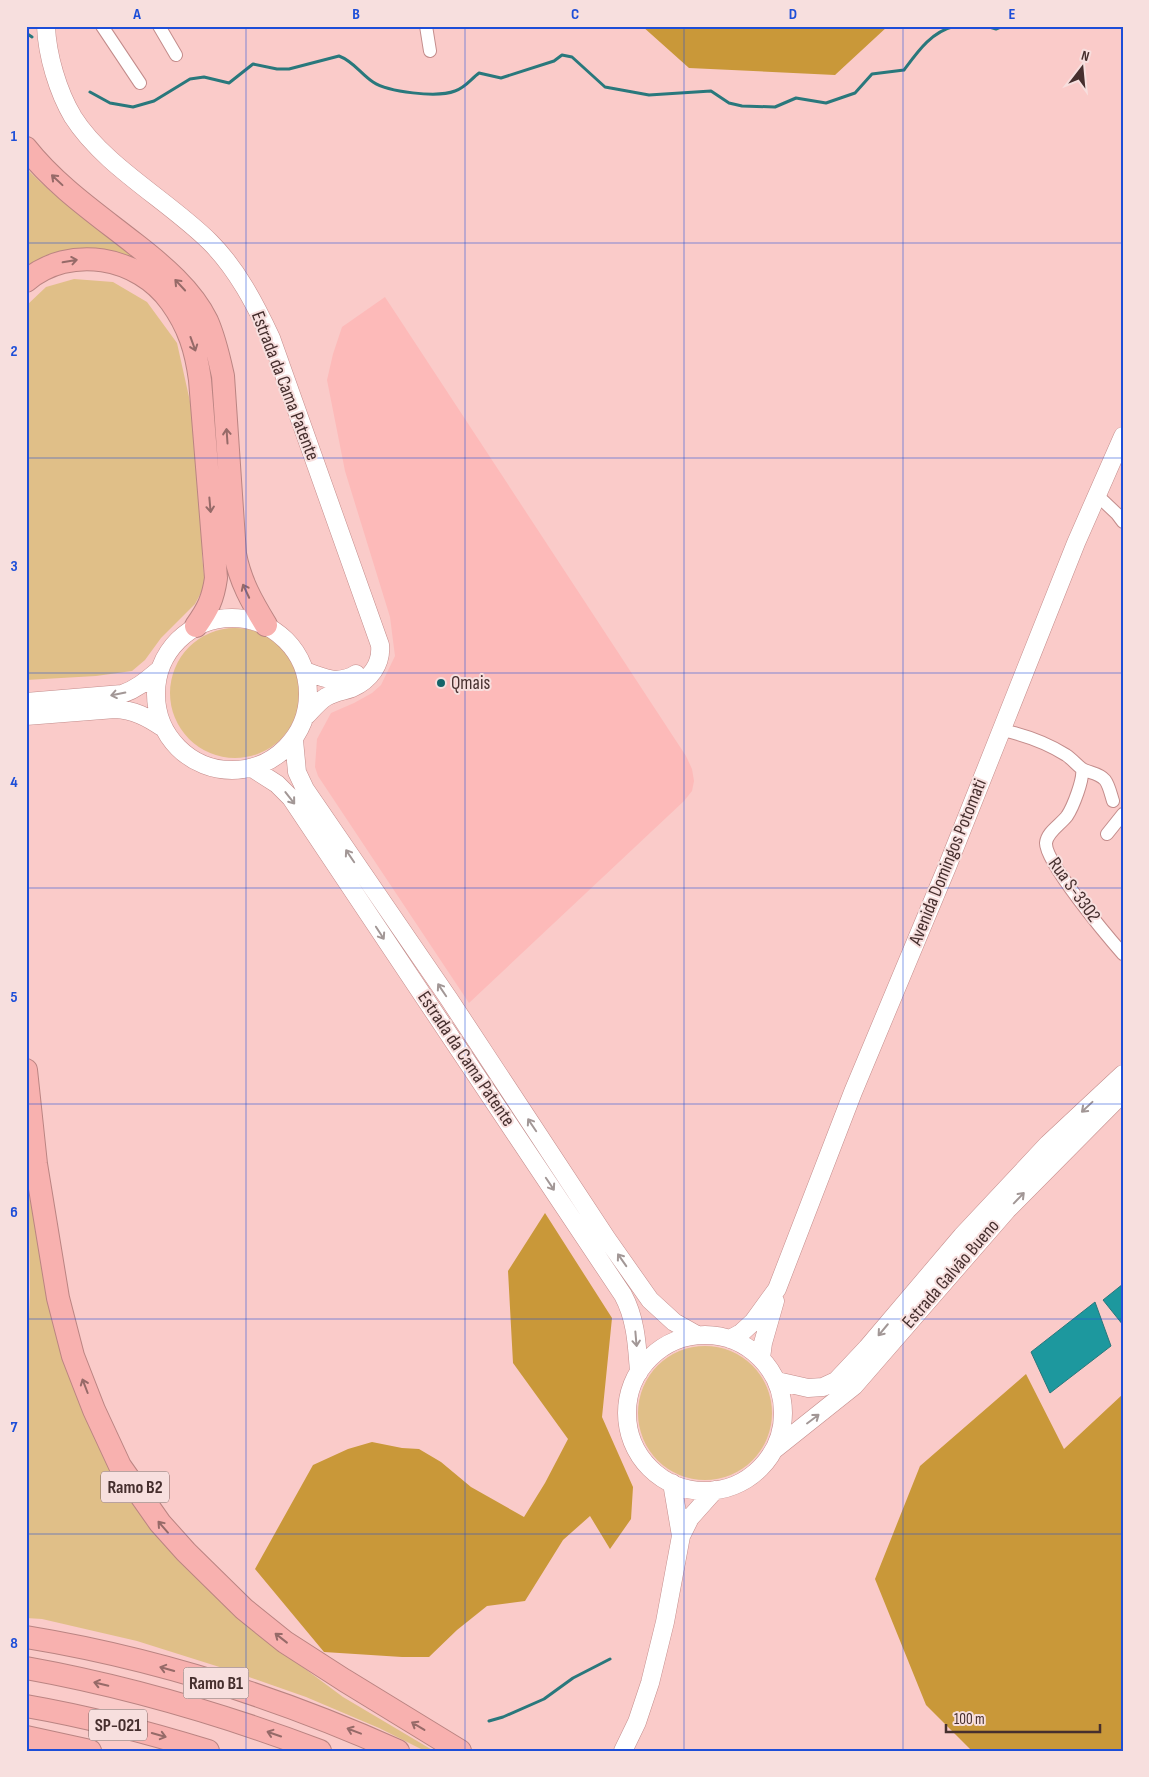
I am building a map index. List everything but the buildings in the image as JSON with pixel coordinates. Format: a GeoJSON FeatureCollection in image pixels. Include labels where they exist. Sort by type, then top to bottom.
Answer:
{"type":"FeatureCollection","features":[{"type":"Feature","properties":{"kind":"highway"},"geometry":{"type":"LineString","coordinates":[[26,148],[68,191],[161,265],[191,296],[207,321],[217,350],[223,376],[238,573],[247,594],[266,625]]}},
{"type":"Feature","properties":{"kind":"highway"},"geometry":{"type":"LineString","coordinates":[[26,281],[35,273],[60,262],[84,258],[108,260],[129,268],[151,282],[170,301],[187,328],[196,353],[200,380],[216,578],[210,606],[196,626]]}},
{"type":"Feature","properties":{"kind":"highway","name":"Ramo B2"},"geometry":{"type":"LineString","coordinates":[[26,1070],[36,1164],[58,1298],[73,1356],[94,1410],[120,1466],[160,1523],[186,1552],[244,1608],[286,1642],[460,1751]]}},
{"type":"Feature","properties":{"kind":"highway","name":"Ramo B1"},"geometry":{"type":"LineString","coordinates":[[26,1637],[87,1648],[224,1685],[301,1710],[398,1751]]}},
{"type":"Feature","properties":{"kind":"highway","name":"SP-021"},"geometry":{"type":"LineString","coordinates":[[26,1668],[126,1690],[272,1733],[320,1751]]}},
{"type":"Feature","properties":{"kind":"highway","name":"SP-021"},"geometry":{"type":"LineString","coordinates":[[26,1706],[94,1718],[208,1751]]}},
{"type":"Feature","properties":{"kind":"highway"},"geometry":{"type":"LineString","coordinates":[[26,1737],[90,1751]]}},
{"type":"Feature","properties":{"kind":"main road","name":"Estrada da Cama Patente"},"geometry":{"type":"LineString","coordinates":[[46,26],[53,66],[73,116],[92,141],[123,170],[190,223],[212,244],[234,271],[256,306],[271,338],[380,652],[376,668],[370,676],[352,688],[327,696],[306,716]]}},
{"type":"Feature","properties":{"kind":"main road","name":"Avenida Domingos Potomati"},"geometry":{"type":"LineString","coordinates":[[761,1358],[777,1289],[852,1092],[943,876],[1097,495],[1123,436]]}},
{"type":"Feature","properties":{"kind":"main road"},"geometry":{"type":"LineString","coordinates":[[227,618],[243,618],[266,625],[283,637],[292,647],[305,670],[309,693],[306,716],[294,740],[275,758],[252,768],[226,771],[200,764],[178,749],[162,727],[155,699],[159,670],[173,644],[196,626],[227,618]]}},
{"type":"Feature","properties":{"kind":"main road"},"geometry":{"type":"LineString","coordinates":[[305,670],[325,678],[338,680],[349,678],[360,672],[368,663],[375,635]]}},
{"type":"Feature","properties":{"kind":"main road"},"geometry":{"type":"LineString","coordinates":[[30,709],[132,691],[159,670]]}},
{"type":"Feature","properties":{"kind":"main road"},"geometry":{"type":"LineString","coordinates":[[30,709],[127,710],[137,712],[162,727]]}},
{"type":"Feature","properties":{"kind":"main road","name":"Estrada da Cama Patente"},"geometry":{"type":"LineString","coordinates":[[294,740],[297,772],[305,789],[454,1007],[607,1239],[650,1300],[674,1322],[697,1335]]}},
{"type":"Feature","properties":{"kind":"main road","name":"Estrada da Cama Patente"},"geometry":{"type":"LineString","coordinates":[[252,768],[278,784],[291,798],[623,1295],[635,1323],[639,1372]]}},
{"type":"Feature","properties":{"kind":"main road","name":"Estrada Galvão Bueno"},"geometry":{"type":"LineString","coordinates":[[776,1381],[808,1388],[823,1387],[836,1381],[867,1348],[962,1236],[1048,1144],[1123,1074]]}},
{"type":"Feature","properties":{"kind":"main road","name":"Estrada Galvão Bueno"},"geometry":{"type":"LineString","coordinates":[[775,1449],[854,1386],[1007,1210],[1123,1093]]}},
{"type":"Feature","properties":{"kind":"main road","name":"Avenida Domingos Potomati"},"geometry":{"type":"LineString","coordinates":[[730,1339],[753,1322],[777,1289]]}},
{"type":"Feature","properties":{"kind":"main road"},"geometry":{"type":"LineString","coordinates":[[697,1335],[719,1336],[730,1339],[761,1358],[776,1381],[782,1397],[783,1415],[781,1432],[775,1449],[755,1473],[736,1484],[714,1490],[693,1489],[672,1483],[646,1463],[637,1450],[628,1418],[628,1402],[632,1386],[639,1372],[650,1358],[664,1347],[680,1339],[697,1335]]}},
{"type":"Feature","properties":{"kind":"main road"},"geometry":{"type":"LineString","coordinates":[[672,1483],[681,1536]]}},
{"type":"Feature","properties":{"kind":"main road"},"geometry":{"type":"LineString","coordinates":[[623,1751],[637,1722],[650,1683],[665,1622],[681,1536],[690,1518],[714,1490]]}},
{"type":"Feature","properties":{"kind":"street"},"geometry":{"type":"LineString","coordinates":[[102,26],[140,83]]}},
{"type":"Feature","properties":{"kind":"street"},"geometry":{"type":"LineString","coordinates":[[158,26],[176,54]]}},
{"type":"Feature","properties":{"kind":"street"},"geometry":{"type":"LineString","coordinates":[[426,26],[430,51]]}},
{"type":"Feature","properties":{"kind":"street"},"geometry":{"type":"LineString","coordinates":[[1097,495],[1118,514],[1123,522]]}},
{"type":"Feature","properties":{"kind":"street"},"geometry":{"type":"LineString","coordinates":[[1002,730],[1020,734],[1068,756],[1082,769],[1092,772],[1105,780],[1113,801]]}},
{"type":"Feature","properties":{"kind":"street","name":"Rua S-3302"},"geometry":{"type":"LineString","coordinates":[[1082,769],[1082,776],[1074,801],[1066,817],[1049,834],[1046,841],[1047,852],[1078,898],[1123,954]]}},
{"type":"Feature","properties":{"kind":"street"},"geometry":{"type":"LineString","coordinates":[[1107,834],[1123,814]]}},
{"type":"Feature","properties":{"kind":"shaded area"},"geometry":{"type":"Polygon","coordinates":[[[642,26],[888,26],[835,75],[689,68],[642,26]]]}},
{"type":"Feature","properties":{"kind":"shaded area"},"geometry":{"type":"Polygon","coordinates":[[[26,168],[70,208],[151,267],[89,248],[57,252],[33,264],[26,270],[26,168]]]}},
{"type":"Feature","properties":{"kind":"shaded area"},"geometry":{"type":"Polygon","coordinates":[[[74,279],[113,282],[147,302],[177,343],[195,424],[202,487],[202,555],[205,585],[195,604],[161,638],[145,660],[132,671],[96,676],[26,680],[26,306],[46,287],[74,279]]]}},
{"type":"Feature","properties":{"kind":"shaded area"},"geometry":{"type":"Polygon","coordinates":[[[385,297],[686,756],[692,769],[694,781],[692,791],[684,801],[469,1003],[318,776],[315,767],[317,739],[331,713],[372,693],[381,685],[395,656],[390,617],[345,471],[327,380],[342,327],[385,297]]]}},
{"type":"Feature","properties":{"kind":"shaded area"},"geometry":{"type":"Polygon","coordinates":[[[235,628],[248,629],[260,633],[281,647],[295,668],[299,680],[299,706],[295,718],[281,739],[260,753],[248,757],[235,758],[222,757],[210,753],[189,739],[175,718],[171,706],[170,693],[171,680],[175,668],[189,647],[210,633],[222,629],[235,628]]]}},
{"type":"Feature","properties":{"kind":"shaded area"},"geometry":{"type":"Polygon","coordinates":[[[28,1139],[45,1258],[114,1467],[285,1654],[343,1697],[434,1751],[425,1751],[379,1728],[306,1697],[229,1670],[137,1641],[42,1619],[26,1618],[26,1393],[30,1293],[28,1139]]]}},
{"type":"Feature","properties":{"kind":"shaded area"},"geometry":{"type":"Polygon","coordinates":[[[545,1213],[612,1318],[602,1417],[633,1487],[631,1519],[610,1549],[590,1516],[563,1540],[525,1601],[487,1606],[457,1630],[429,1657],[324,1652],[255,1569],[313,1465],[348,1449],[372,1442],[402,1448],[419,1449],[441,1462],[471,1487],[524,1517],[545,1483],[568,1439],[513,1363],[508,1271],[545,1213]]]}},
{"type":"Feature","properties":{"kind":"shaded area"},"geometry":{"type":"Polygon","coordinates":[[[705,1346],[731,1351],[742,1357],[752,1366],[761,1376],[767,1387],[772,1413],[767,1439],[761,1450],[752,1460],[742,1469],[731,1475],[705,1480],[679,1475],[668,1469],[658,1460],[649,1450],[643,1439],[638,1413],[643,1387],[649,1376],[658,1366],[668,1357],[679,1351],[705,1346]]]}},
{"type":"Feature","properties":{"kind":"shaded area"},"geometry":{"type":"Polygon","coordinates":[[[1026,1374],[1064,1449],[1123,1394],[1123,1751],[972,1751],[926,1705],[875,1579],[920,1466],[1026,1374]]]}},
{"type":"Feature","properties":{"kind":"water"},"geometry":{"type":"Polygon","coordinates":[[[1123,1284],[1123,1325],[1103,1300],[1123,1284]]]}},
{"type":"Feature","properties":{"kind":"water"},"geometry":{"type":"Polygon","coordinates":[[[1095,1302],[1111,1346],[1050,1393],[1031,1352],[1095,1302]]]}},
{"type":"Feature","properties":{"kind":"waterway"},"geometry":{"type":"LineString","coordinates":[[90,92],[110,103],[133,107],[154,101],[190,79],[204,77],[229,83],[253,64],[277,69],[289,69],[339,56],[349,61],[380,86],[413,93],[437,94],[459,90],[479,73],[501,78],[554,61],[562,55],[572,57],[605,87],[649,95],[711,91],[729,103],[742,106],[775,107],[796,98],[826,103],[855,93],[872,74],[904,70],[926,43],[939,33],[955,26]]}},
{"type":"Feature","properties":{"kind":"waterway"},"geometry":{"type":"LineString","coordinates":[[986,26],[996,29],[1003,26]]}},
{"type":"Feature","properties":{"kind":"waterway"},"geometry":{"type":"LineString","coordinates":[[26,33],[32,37]]}},
{"type":"Feature","properties":{"kind":"waterway"},"geometry":{"type":"LineString","coordinates":[[489,1721],[544,1699],[573,1678],[610,1659]]}},
{"type":"Feature","properties":{"kind":"place","name":"Qmais"},"geometry":{"type":"Point","coordinates":[441,683]}}]}
